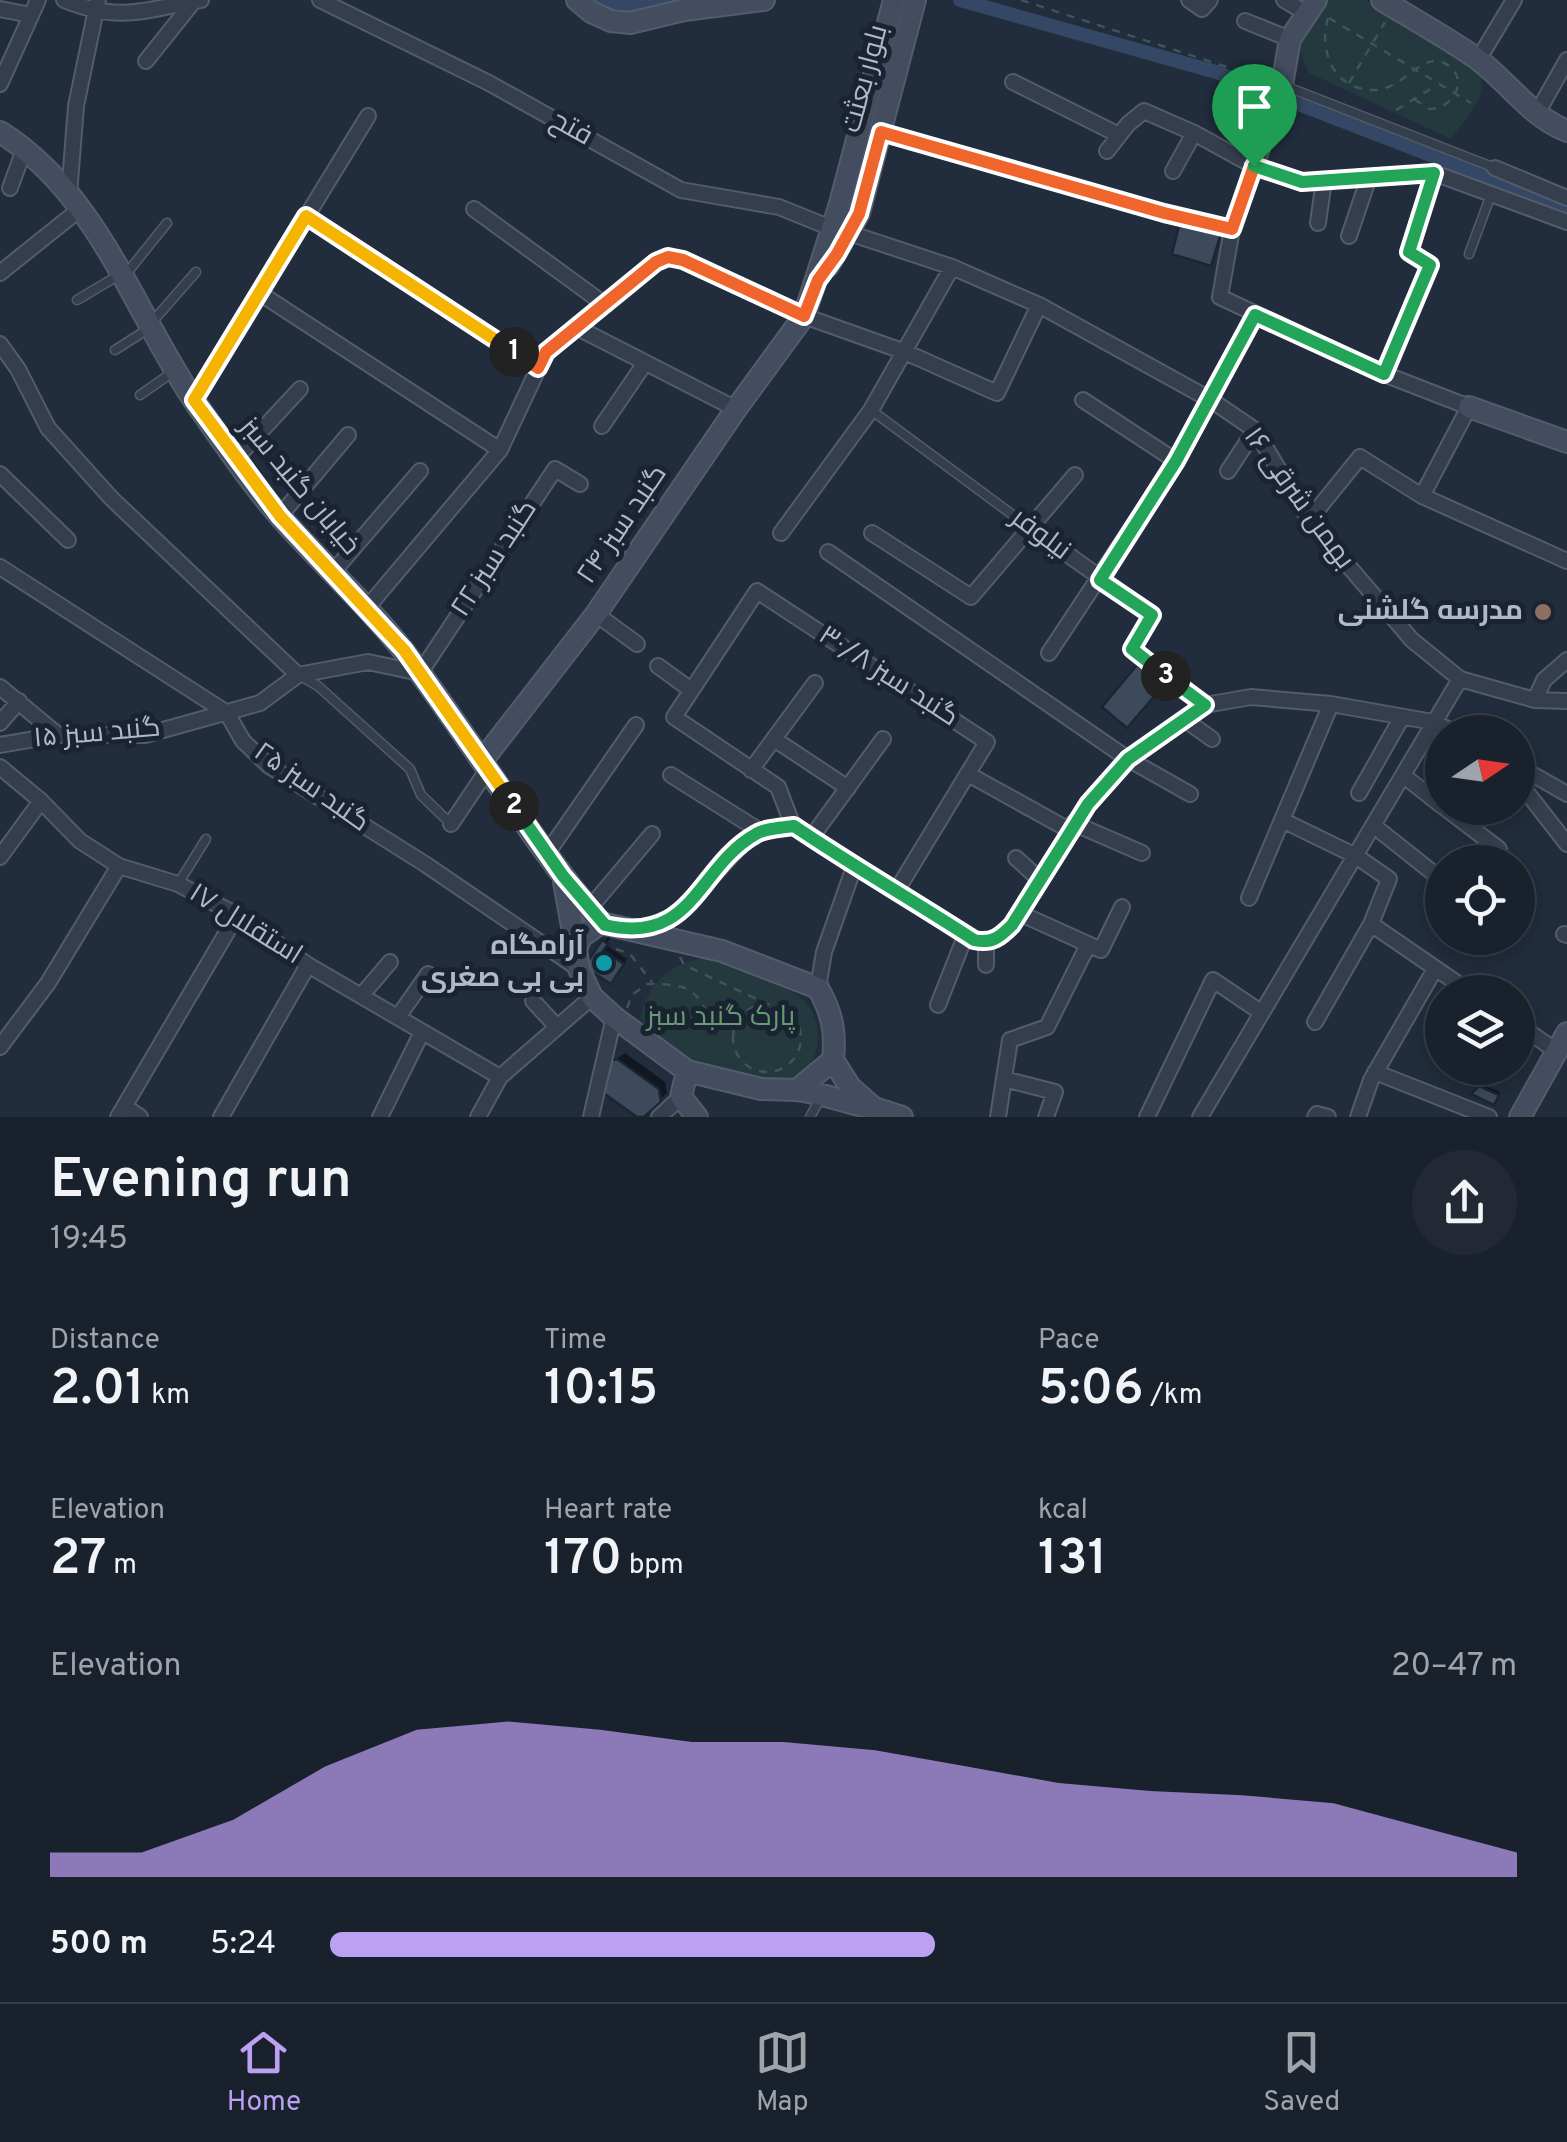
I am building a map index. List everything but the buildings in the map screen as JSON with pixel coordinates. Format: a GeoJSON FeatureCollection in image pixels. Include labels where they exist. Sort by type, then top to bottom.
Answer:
{"type":"FeatureCollection","features":[{"type":"Feature","properties":{"kind":"main road"},"geometry":{"type":"LineString","coordinates":[[577,0],[612,21],[630,23],[684,10],[764,0]]}},
{"type":"Feature","properties":{"kind":"main road","name":"بلوار بعثت"},"geometry":{"type":"LineString","coordinates":[[804,316],[840,230],[894,0]]}},
{"type":"Feature","properties":{"kind":"main road","name":"بلوار بعثت"},"geometry":{"type":"LineString","coordinates":[[840,230],[859,214],[915,0]]}},
{"type":"Feature","properties":{"kind":"main road"},"geometry":{"type":"LineString","coordinates":[[1388,4],[1478,60],[1536,115],[1567,132]]}},
{"type":"Feature","properties":{"kind":"main road"},"geometry":{"type":"LineString","coordinates":[[1282,88],[1290,39],[1316,10]]}},
{"type":"Feature","properties":{"kind":"main road","name":"خیابان گنبد سبز"},"geometry":{"type":"LineString","coordinates":[[0,132],[25,148],[74,202],[124,274],[194,400],[236,458],[280,516],[420,673],[595,916]]}},
{"type":"Feature","properties":{"kind":"main road","name":"گنبد سبز ۲۴"},"geometry":{"type":"LineString","coordinates":[[485,765],[596,614],[736,408],[804,316]]}},
{"type":"Feature","properties":{"kind":"main road"},"geometry":{"type":"LineString","coordinates":[[1469,407],[1567,442]]}},
{"type":"Feature","properties":{"kind":"main road","name":"خیابان گنبد سبز"},"geometry":{"type":"LineString","coordinates":[[563,876],[578,959],[592,996]]}},
{"type":"Feature","properties":{"kind":"main road"},"geometry":{"type":"LineString","coordinates":[[578,959],[581,937],[595,916],[757,962],[818,988],[832,1014],[836,1037],[833,1060],[850,1086],[874,1108],[902,1117]]}},
{"type":"Feature","properties":{"kind":"main road"},"geometry":{"type":"LineString","coordinates":[[592,996],[688,1071],[762,1090],[824,1093],[850,1111],[874,1108]]}},
{"type":"Feature","properties":{"kind":"main road"},"geometry":{"type":"LineString","coordinates":[[1520,1117],[1562,1042]]}},
{"type":"Feature","properties":{"kind":"main road"},"geometry":{"type":"LineString","coordinates":[[797,1090],[833,1060]]}},
{"type":"Feature","properties":{"kind":"main road"},"geometry":{"type":"LineString","coordinates":[[688,1071],[681,1097],[696,1117]]}},
{"type":"Feature","properties":{"kind":"street"},"geometry":{"type":"LineString","coordinates":[[0,84],[38,0]]}},
{"type":"Feature","properties":{"kind":"street"},"geometry":{"type":"LineString","coordinates":[[64,0],[137,14],[196,0]]}},
{"type":"Feature","properties":{"kind":"street"},"geometry":{"type":"LineString","coordinates":[[146,61],[196,0]]}},
{"type":"Feature","properties":{"kind":"street","name":"فتح"},"geometry":{"type":"LineString","coordinates":[[320,0],[490,84],[681,190],[779,207],[840,230]]}},
{"type":"Feature","properties":{"kind":"street"},"geometry":{"type":"LineString","coordinates":[[1189,0],[1202,9],[1210,0]]}},
{"type":"Feature","properties":{"kind":"street"},"geometry":{"type":"LineString","coordinates":[[1284,0],[1316,10]]}},
{"type":"Feature","properties":{"kind":"street"},"geometry":{"type":"LineString","coordinates":[[1478,60],[1514,0]]}},
{"type":"Feature","properties":{"kind":"street"},"geometry":{"type":"LineString","coordinates":[[0,273],[74,202],[76,106],[96,6]]}},
{"type":"Feature","properties":{"kind":"street"},"geometry":{"type":"LineString","coordinates":[[0,9],[31,15]]}},
{"type":"Feature","properties":{"kind":"street"},"geometry":{"type":"LineString","coordinates":[[1245,21],[1290,39]]}},
{"type":"Feature","properties":{"kind":"street"},"geometry":{"type":"LineString","coordinates":[[1536,115],[1567,60]]}},
{"type":"Feature","properties":{"kind":"street"},"geometry":{"type":"LineString","coordinates":[[1014,82],[1119,136]]}},
{"type":"Feature","properties":{"kind":"street"},"geometry":{"type":"LineString","coordinates":[[1282,88],[1232,229],[1220,297],[1384,374],[1469,407],[1422,496]]}},
{"type":"Feature","properties":{"kind":"street"},"geometry":{"type":"LineString","coordinates":[[1108,151],[1144,110],[1254,166],[1302,182],[1434,173],[1567,222]]}},
{"type":"Feature","properties":{"kind":"street"},"geometry":{"type":"LineString","coordinates":[[194,400],[368,116]]}},
{"type":"Feature","properties":{"kind":"street"},"geometry":{"type":"LineString","coordinates":[[881,132],[1232,229]]}},
{"type":"Feature","properties":{"kind":"street"},"geometry":{"type":"LineString","coordinates":[[1173,170],[1194,133]]}},
{"type":"Feature","properties":{"kind":"street"},"geometry":{"type":"LineString","coordinates":[[10,188],[25,148]]}},
{"type":"Feature","properties":{"kind":"street"},"geometry":{"type":"LineString","coordinates":[[1496,168],[1567,198]]}},
{"type":"Feature","properties":{"kind":"street"},"geometry":{"type":"LineString","coordinates":[[1384,374],[1430,265],[1409,252],[1434,173]]}},
{"type":"Feature","properties":{"kind":"street"},"geometry":{"type":"LineString","coordinates":[[1349,236],[1368,177]]}},
{"type":"Feature","properties":{"kind":"street"},"geometry":{"type":"LineString","coordinates":[[1318,223],[1324,180]]}},
{"type":"Feature","properties":{"kind":"street"},"geometry":{"type":"LineString","coordinates":[[474,209],[604,304]]}},
{"type":"Feature","properties":{"kind":"street"},"geometry":{"type":"LineString","coordinates":[[306,216],[538,368]]}},
{"type":"Feature","properties":{"kind":"street","name":"بهمن شرقی ۱۶"},"geometry":{"type":"LineString","coordinates":[[840,230],[952,267],[1039,305],[1211,400],[1255,430],[1309,520],[1412,640],[1460,679]]}},
{"type":"Feature","properties":{"kind":"street"},"geometry":{"type":"LineString","coordinates":[[366,609],[500,450],[546,352],[656,262],[668,257],[683,260],[804,316],[905,352],[998,393],[1039,305]]}},
{"type":"Feature","properties":{"kind":"street"},"geometry":{"type":"LineString","coordinates":[[780,533],[870,410],[952,267]]}},
{"type":"Feature","properties":{"kind":"street"},"geometry":{"type":"LineString","coordinates":[[261,294],[500,450]]}},
{"type":"Feature","properties":{"kind":"street"},"geometry":{"type":"LineString","coordinates":[[1050,654],[1176,461],[1255,315]]}},
{"type":"Feature","properties":{"kind":"street"},"geometry":{"type":"LineString","coordinates":[[576,327],[736,408]]}},
{"type":"Feature","properties":{"kind":"street"},"geometry":{"type":"LineString","coordinates":[[0,344],[18,369],[48,428],[112,499],[298,675]]}},
{"type":"Feature","properties":{"kind":"street"},"geometry":{"type":"LineString","coordinates":[[602,426],[646,363]]}},
{"type":"Feature","properties":{"kind":"street"},"geometry":{"type":"LineString","coordinates":[[236,458],[300,389]]}},
{"type":"Feature","properties":{"kind":"street"},"geometry":{"type":"LineString","coordinates":[[1083,400],[1176,461]]}},
{"type":"Feature","properties":{"kind":"street"},"geometry":{"type":"LineString","coordinates":[[1228,471],[1255,430]]}},
{"type":"Feature","properties":{"kind":"street"},"geometry":{"type":"LineString","coordinates":[[280,516],[348,435]]}},
{"type":"Feature","properties":{"kind":"street"},"geometry":{"type":"LineString","coordinates":[[1309,520],[1360,457],[1422,496],[1567,561]]}},
{"type":"Feature","properties":{"kind":"street","name":"گنبد سبز ۲۲"},"geometry":{"type":"LineString","coordinates":[[420,673],[554,469],[580,484]]}},
{"type":"Feature","properties":{"kind":"street"},"geometry":{"type":"LineString","coordinates":[[332,572],[420,471]]}},
{"type":"Feature","properties":{"kind":"street"},"geometry":{"type":"LineString","coordinates":[[0,474],[68,540]]}},
{"type":"Feature","properties":{"kind":"street"},"geometry":{"type":"LineString","coordinates":[[872,532],[971,597],[1074,475]]}},
{"type":"Feature","properties":{"kind":"street","name":"نیلوفر"},"geometry":{"type":"LineString","coordinates":[[1029,526],[1152,615],[1132,649],[1205,705]]}},
{"type":"Feature","properties":{"kind":"street"},"geometry":{"type":"LineString","coordinates":[[828,552],[1128,759],[1190,794]]}},
{"type":"Feature","properties":{"kind":"street","name":"گنبد سبز ۲۵"},"geometry":{"type":"LineString","coordinates":[[0,567],[227,713],[244,740],[269,766],[578,959]]}},
{"type":"Feature","properties":{"kind":"street","name":"گنبد سبز ۳۰/۸"},"geometry":{"type":"LineString","coordinates":[[692,690],[757,591],[987,742],[968,774]]}},
{"type":"Feature","properties":{"kind":"street"},"geometry":{"type":"LineString","coordinates":[[596,614],[637,644]]}},
{"type":"Feature","properties":{"kind":"street"},"geometry":{"type":"LineString","coordinates":[[1535,700],[1544,680],[1567,660]]}},
{"type":"Feature","properties":{"kind":"street","name":"گنبد سبز ۱۵"},"geometry":{"type":"LineString","coordinates":[[0,745],[58,735],[145,736],[260,703],[298,675],[368,662],[420,673]]}},
{"type":"Feature","properties":{"kind":"street"},"geometry":{"type":"LineString","coordinates":[[658,666],[692,690],[674,717],[778,787],[794,826],[854,868],[986,942],[1002,935],[1071,827],[1128,759],[1205,705],[1251,697],[1331,704],[1425,721]]}},
{"type":"Feature","properties":{"kind":"street"},"geometry":{"type":"LineString","coordinates":[[1438,715],[1460,679],[1535,700],[1567,701]]}},
{"type":"Feature","properties":{"kind":"street"},"geometry":{"type":"LineString","coordinates":[[751,770],[815,683]]}},
{"type":"Feature","properties":{"kind":"street"},"geometry":{"type":"LineString","coordinates":[[0,687],[58,735]]}},
{"type":"Feature","properties":{"kind":"street"},"geometry":{"type":"LineString","coordinates":[[0,723],[19,701]]}},
{"type":"Feature","properties":{"kind":"street"},"geometry":{"type":"LineString","coordinates":[[1250,898],[1331,704]]}},
{"type":"Feature","properties":{"kind":"street"},"geometry":{"type":"LineString","coordinates":[[1359,794],[1402,717]]}},
{"type":"Feature","properties":{"kind":"street"},"geometry":{"type":"LineString","coordinates":[[1184,719],[1212,739]]}},
{"type":"Feature","properties":{"kind":"street"},"geometry":{"type":"LineString","coordinates":[[548,852],[636,725]]}},
{"type":"Feature","properties":{"kind":"street"},"geometry":{"type":"LineString","coordinates":[[1200,1117],[1425,738]]}},
{"type":"Feature","properties":{"kind":"street"},"geometry":{"type":"LineString","coordinates":[[774,739],[848,788]]}},
{"type":"Feature","properties":{"kind":"street"},"geometry":{"type":"LineString","coordinates":[[811,838],[884,740]]}},
{"type":"Feature","properties":{"kind":"street"},"geometry":{"type":"LineString","coordinates":[[451,824],[485,765]]}},
{"type":"Feature","properties":{"kind":"street","name":"استقلال ۱۷"},"geometry":{"type":"LineString","coordinates":[[0,767],[80,842],[120,866],[178,884],[238,915],[308,964],[500,1077]]}},
{"type":"Feature","properties":{"kind":"street"},"geometry":{"type":"LineString","coordinates":[[671,774],[760,831]]}},
{"type":"Feature","properties":{"kind":"street"},"geometry":{"type":"LineString","coordinates":[[897,890],[968,774],[1071,827],[1142,853]]}},
{"type":"Feature","properties":{"kind":"street"},"geometry":{"type":"LineString","coordinates":[[1404,776],[1425,792]]}},
{"type":"Feature","properties":{"kind":"street"},"geometry":{"type":"LineString","coordinates":[[1535,776],[1567,794]]}},
{"type":"Feature","properties":{"kind":"street"},"geometry":{"type":"LineString","coordinates":[[0,857],[40,801]]}},
{"type":"Feature","properties":{"kind":"street"},"geometry":{"type":"LineString","coordinates":[[1535,804],[1567,844]]}},
{"type":"Feature","properties":{"kind":"street"},"geometry":{"type":"LineString","coordinates":[[1282,820],[1356,856],[1389,879],[1371,924],[1315,1022]]}},
{"type":"Feature","properties":{"kind":"street"},"geometry":{"type":"LineString","coordinates":[[1468,825],[1494,845]]}},
{"type":"Feature","properties":{"kind":"street"},"geometry":{"type":"LineString","coordinates":[[639,930],[675,916],[745,841],[760,831],[794,826]]}},
{"type":"Feature","properties":{"kind":"street"},"geometry":{"type":"LineString","coordinates":[[1374,826],[1425,866]]}},
{"type":"Feature","properties":{"kind":"street"},"geometry":{"type":"LineString","coordinates":[[595,916],[652,834]]}},
{"type":"Feature","properties":{"kind":"street"},"geometry":{"type":"LineString","coordinates":[[1016,858],[1039,878]]}},
{"type":"Feature","properties":{"kind":"street"},"geometry":{"type":"LineString","coordinates":[[0,1047],[48,983],[120,866]]}},
{"type":"Feature","properties":{"kind":"street"},"geometry":{"type":"LineString","coordinates":[[818,988],[824,952],[854,868]]}},
{"type":"Feature","properties":{"kind":"street"},"geometry":{"type":"LineString","coordinates":[[1019,913],[1101,950],[1122,906]]}},
{"type":"Feature","properties":{"kind":"street"},"geometry":{"type":"LineString","coordinates":[[140,1117],[122,1112],[238,915]]}},
{"type":"Feature","properties":{"kind":"street"},"geometry":{"type":"LineString","coordinates":[[1371,924],[1444,975]]}},
{"type":"Feature","properties":{"kind":"street"},"geometry":{"type":"LineString","coordinates":[[938,1006],[966,934]]}},
{"type":"Feature","properties":{"kind":"street"},"geometry":{"type":"LineString","coordinates":[[986,942],[986,964]]}},
{"type":"Feature","properties":{"kind":"street"},"geometry":{"type":"LineString","coordinates":[[998,1117],[1010,1040],[1046,1026],[1088,944]]}},
{"type":"Feature","properties":{"kind":"street"},"geometry":{"type":"LineString","coordinates":[[361,996],[390,962]]}},
{"type":"Feature","properties":{"kind":"street"},"geometry":{"type":"LineString","coordinates":[[221,1117],[308,964]]}},
{"type":"Feature","properties":{"kind":"street"},"geometry":{"type":"LineString","coordinates":[[1358,1117],[1375,1072],[1435,969]]}},
{"type":"Feature","properties":{"kind":"street"},"geometry":{"type":"LineString","coordinates":[[398,1017],[428,974]]}},
{"type":"Feature","properties":{"kind":"street"},"geometry":{"type":"LineString","coordinates":[[1147,1117],[1213,980],[1262,1013]]}},
{"type":"Feature","properties":{"kind":"street"},"geometry":{"type":"LineString","coordinates":[[478,1117],[500,1077],[592,996]]}},
{"type":"Feature","properties":{"kind":"street"},"geometry":{"type":"LineString","coordinates":[[533,1001],[557,1026]]}},
{"type":"Feature","properties":{"kind":"street"},"geometry":{"type":"LineString","coordinates":[[592,1117],[618,1019]]}},
{"type":"Feature","properties":{"kind":"street"},"geometry":{"type":"LineString","coordinates":[[1535,1031],[1562,1042]]}},
{"type":"Feature","properties":{"kind":"street"},"geometry":{"type":"LineString","coordinates":[[380,1117],[422,1032]]}},
{"type":"Feature","properties":{"kind":"street"},"geometry":{"type":"LineString","coordinates":[[1375,1072],[1489,1117]]}},
{"type":"Feature","properties":{"kind":"street"},"geometry":{"type":"LineString","coordinates":[[1004,1079],[1055,1092],[1046,1117]]}},
{"type":"Feature","properties":{"kind":"street"},"geometry":{"type":"LineString","coordinates":[[658,1117],[681,1097]]}},
{"type":"Feature","properties":{"kind":"street"},"geometry":{"type":"LineString","coordinates":[[1316,1117],[1328,1117]]}},
{"type":"Feature","properties":{"kind":"lane"},"geometry":{"type":"LineString","coordinates":[[1282,88],[1496,168]]}},
{"type":"Feature","properties":{"kind":"lane"},"geometry":{"type":"LineString","coordinates":[[1469,254],[1492,192]]}},
{"type":"Feature","properties":{"kind":"lane"},"geometry":{"type":"LineString","coordinates":[[76,300],[124,274],[167,223]]}},
{"type":"Feature","properties":{"kind":"lane"},"geometry":{"type":"LineString","coordinates":[[115,350],[151,325],[196,272]]}},
{"type":"Feature","properties":{"kind":"lane"},"geometry":{"type":"LineString","coordinates":[[140,395],[176,369]]}},
{"type":"Feature","properties":{"kind":"lane","name":"نیلوفر"},"geometry":{"type":"LineString","coordinates":[[870,410],[1029,526]]}},
{"type":"Feature","properties":{"kind":"lane"},"geometry":{"type":"LineString","coordinates":[[298,675],[318,686],[410,769],[422,794],[451,824]]}},
{"type":"Feature","properties":{"kind":"lane"},"geometry":{"type":"LineString","coordinates":[[178,884],[206,839]]}},
{"type":"Feature","properties":{"kind":"lane"},"geometry":{"type":"LineString","coordinates":[[810,1117],[824,1093]]}},
{"type":"Feature","properties":{"kind":"path"},"geometry":{"type":"LineString","coordinates":[[1022,0],[1282,88]]}},
{"type":"Feature","properties":{"kind":"path"},"geometry":{"type":"LineString","coordinates":[[1349,83],[1388,4]]}},
{"type":"Feature","properties":{"kind":"path"},"geometry":{"type":"LineString","coordinates":[[1316,10],[1471,104]]}},
{"type":"Feature","properties":{"kind":"path"},"geometry":{"type":"LineString","coordinates":[[1316,10],[1324,51],[1331,66],[1349,83],[1372,90],[1388,88],[1403,82],[1426,61],[1442,62],[1454,72],[1456,94],[1451,102],[1437,109],[1421,106],[1414,99]]}},
{"type":"Feature","properties":{"kind":"path"},"geometry":{"type":"LineString","coordinates":[[1396,110],[1438,84]]}},
{"type":"Feature","properties":{"kind":"path"},"geometry":{"type":"LineString","coordinates":[[683,941],[680,958],[684,965],[765,1003],[776,1004],[796,1018],[802,1040],[792,1062],[771,1072],[748,1067],[734,1048],[734,1029],[747,1009],[765,1003]]}},
{"type":"Feature","properties":{"kind":"path"},"geometry":{"type":"LineString","coordinates":[[616,948],[630,954],[653,983]]}},
{"type":"Feature","properties":{"kind":"path"},"geometry":{"type":"LineString","coordinates":[[618,1019],[632,994],[653,983],[690,991],[706,1016],[734,1029]]}},
{"type":"Feature","properties":{"kind":"green space"},"geometry":{"type":"Polygon","coordinates":[[[1324,0],[1367,0],[1479,73],[1479,98],[1451,139],[1309,73],[1301,51],[1302,34],[1324,0]]]}},
{"type":"Feature","properties":{"kind":"green space","name":"پارک گنبد سبز"},"geometry":{"type":"Polygon","coordinates":[[[702,958],[768,980],[792,992],[809,1007],[818,1030],[818,1043],[809,1066],[801,1074],[782,1082],[767,1082],[716,1070],[670,1047],[640,1019],[648,996],[661,978],[702,958]]]}},
{"type":"Feature","properties":{"kind":"waterway"},"geometry":{"type":"LineString","coordinates":[[595,0],[624,7],[686,0]]}},
{"type":"Feature","properties":{"kind":"waterway"},"geometry":{"type":"LineString","coordinates":[[960,0],[1216,72],[1567,208]]}},
{"type":"Feature","properties":{"kind":"place","name":"مدرسه گلشنی"},"geometry":{"type":"Point","coordinates":[1543,612]}},
{"type":"Feature","properties":{"kind":"place","name":"آرامگاه بی بی صغری"},"geometry":{"type":"Point","coordinates":[604,963]}},
{"type":"Feature","properties":{"kind":"route"},"geometry":{"type":"LineString","coordinates":[[881,132],[1232,229],[1254,166],[1302,182],[1434,173],[1409,252],[1430,265],[1384,374],[1255,315],[1176,461],[1100,580],[1152,615],[1132,649],[1205,705],[1128,759],[1073,823],[1012,925],[993,941],[974,940],[897,890],[854,868],[794,826],[760,831],[745,841],[675,916],[630,931],[601,923],[563,876],[404,650],[280,516],[194,400],[306,216],[538,368],[546,352],[656,262],[668,257],[683,260],[804,316],[818,280],[859,214],[881,132]]}}]}
